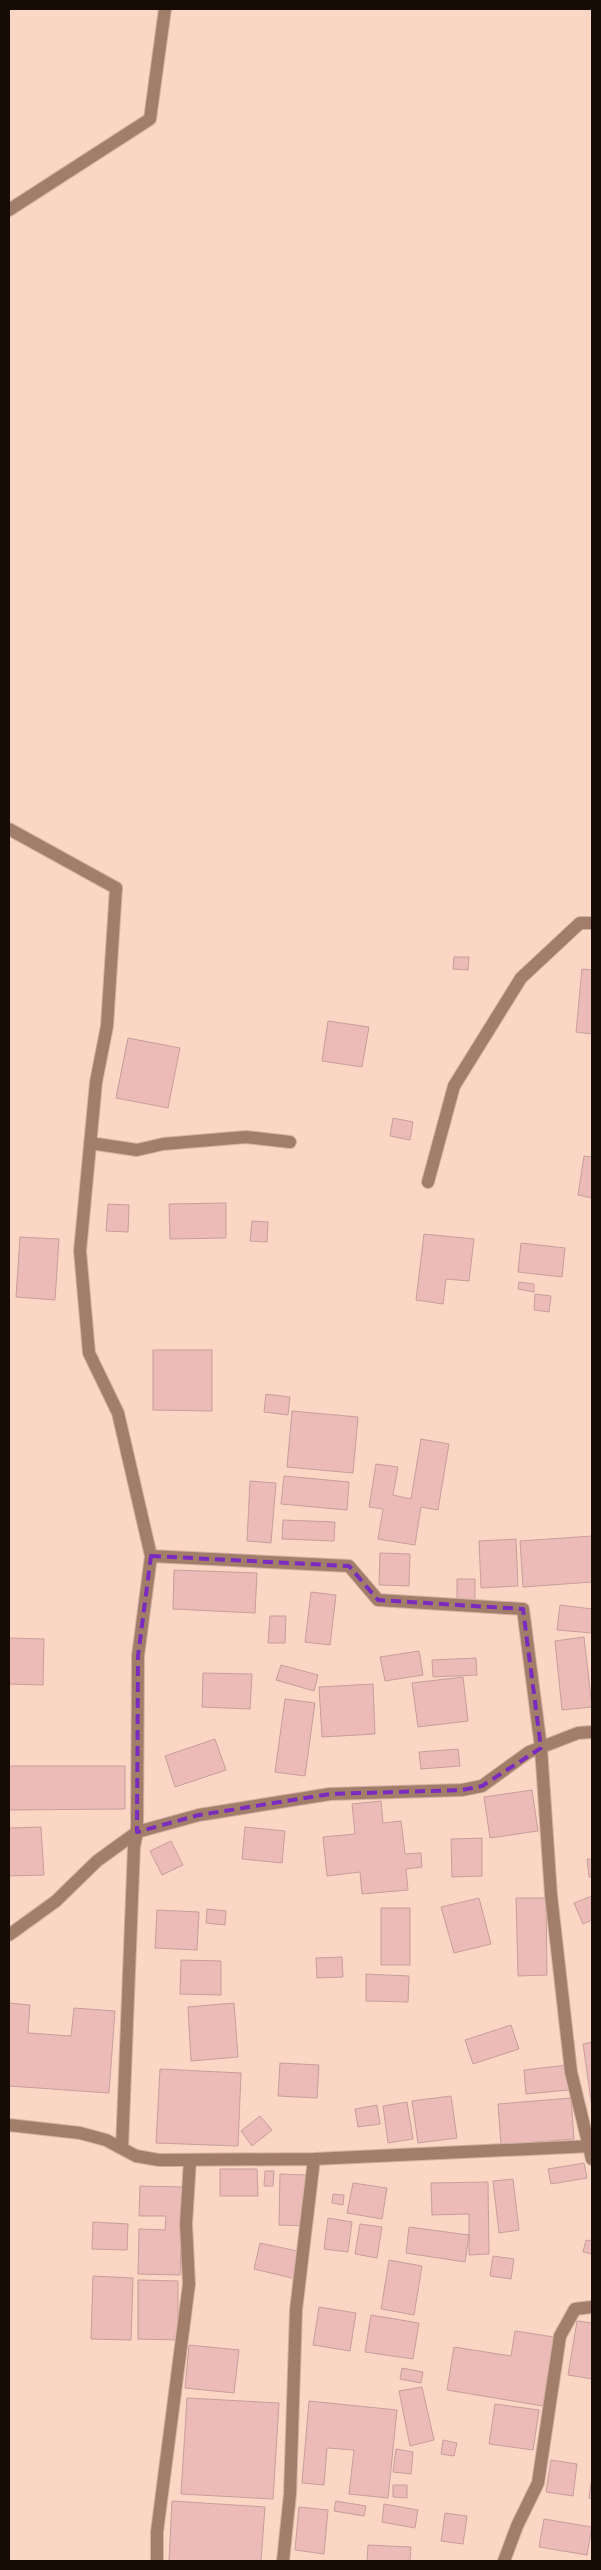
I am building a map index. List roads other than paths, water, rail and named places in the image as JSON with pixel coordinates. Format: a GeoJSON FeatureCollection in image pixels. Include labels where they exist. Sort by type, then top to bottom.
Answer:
{"type":"FeatureCollection","features":[{"type":"Feature","properties":{"kind":"street"},"geometry":{"type":"LineString","coordinates":[[9,210],[150,119],[165,9]]}},
{"type":"Feature","properties":{"kind":"street"},"geometry":{"type":"LineString","coordinates":[[9,829],[116,888],[107,1026],[96,1082],[80,1251],[89,1352],[118,1413],[151,1556],[138,1656],[137,1832],[134,1847],[122,2148]]}},
{"type":"Feature","properties":{"kind":"street"},"geometry":{"type":"LineString","coordinates":[[428,1182],[454,1086],[521,978],[580,923],[592,923]]}},
{"type":"Feature","properties":{"kind":"street"},"geometry":{"type":"LineString","coordinates":[[90,1143],[136,1150],[172,1143],[246,1137],[290,1142]]}},
{"type":"Feature","properties":{"kind":"street"},"geometry":{"type":"LineString","coordinates":[[9,2125],[35,2130],[80,2133],[106,2140],[136,2156],[190,2160],[314,2159],[592,2151],[571,2072],[551,1895],[541,1748],[523,1609],[378,1600],[349,1566],[151,1556]]}},
{"type":"Feature","properties":{"kind":"street"},"geometry":{"type":"LineString","coordinates":[[9,1935],[56,1901],[97,1861],[137,1832],[199,1815],[330,1794],[462,1790],[482,1786],[529,1752],[578,1733],[592,1732]]}},
{"type":"Feature","properties":{"kind":"street"},"geometry":{"type":"LineString","coordinates":[[282,2561],[290,2494],[296,2310],[314,2159]]}},
{"type":"Feature","properties":{"kind":"street"},"geometry":{"type":"LineString","coordinates":[[157,2561],[157,2532],[189,2284],[186,2224],[190,2160]]}},
{"type":"Feature","properties":{"kind":"street"},"geometry":{"type":"LineString","coordinates":[[504,2561],[517,2526],[538,2483],[560,2336],[574,2309],[592,2307]]}}]}
